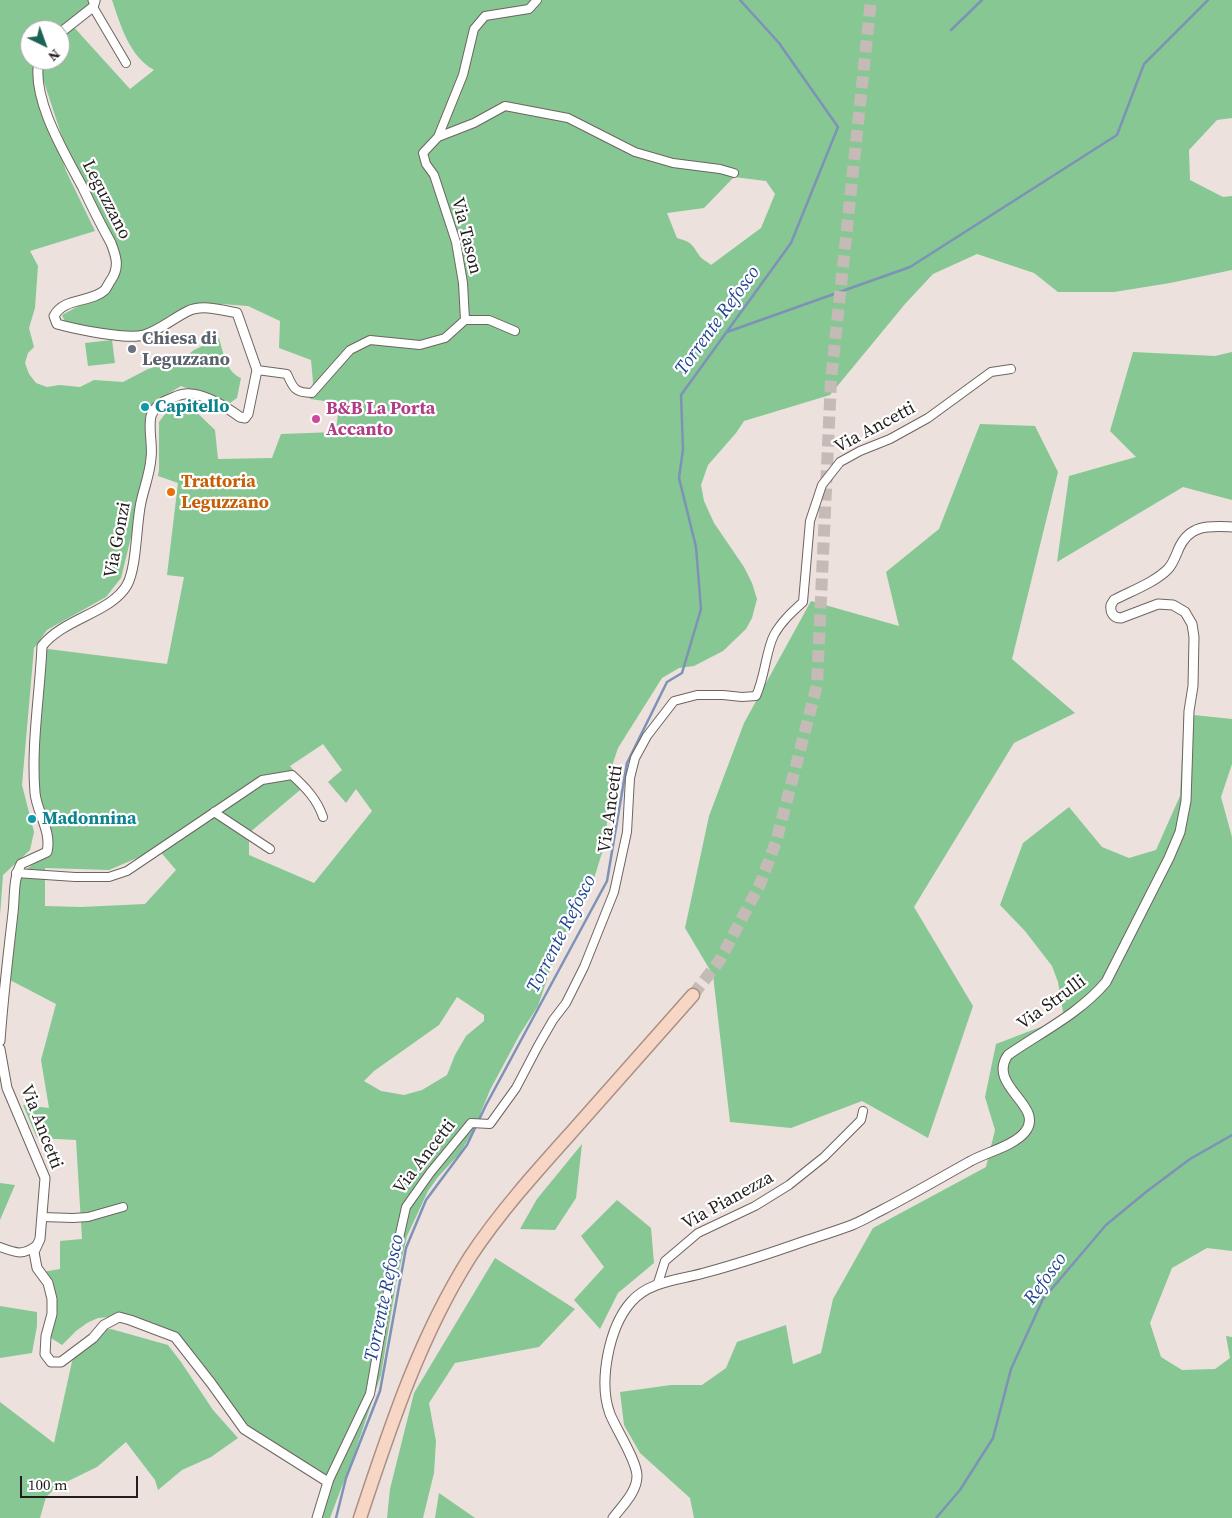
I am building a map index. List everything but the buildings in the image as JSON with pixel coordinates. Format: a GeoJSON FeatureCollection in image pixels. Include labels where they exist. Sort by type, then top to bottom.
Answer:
{"type":"FeatureCollection","features":[{"type":"Feature","properties":{"kind":"highway"},"geometry":{"type":"LineString","coordinates":[[360,1518],[384,1444],[415,1363],[439,1311],[471,1256],[533,1176],[693,995]]}},
{"type":"Feature","properties":{"kind":"street","name":"Via Tason"},"geometry":{"type":"LineString","coordinates":[[465,320],[463,282],[456,242],[434,175],[426,164],[423,153],[438,138],[463,75],[474,28],[485,16],[529,9],[537,0]]}},
{"type":"Feature","properties":{"kind":"street"},"geometry":{"type":"LineString","coordinates":[[70,24],[94,2],[126,63]]}},
{"type":"Feature","properties":{"kind":"street","name":"Leguzzano"},"geometry":{"type":"LineString","coordinates":[[36,70],[45,110],[62,149],[111,243],[117,259],[116,272],[105,289],[98,294],[68,304],[57,310],[54,316],[57,324]]}},
{"type":"Feature","properties":{"kind":"street"},"geometry":{"type":"LineString","coordinates":[[438,138],[474,123],[505,106],[568,118],[635,152],[673,164],[720,169],[734,173]]}},
{"type":"Feature","properties":{"kind":"street","name":"Via Gonzi"},"geometry":{"type":"LineString","coordinates":[[16,873],[21,864],[47,852],[49,843],[35,795],[35,743],[42,646],[47,639],[62,627],[108,604],[123,592],[129,582],[133,566],[140,504],[151,458],[151,417],[154,410],[164,401],[185,394],[209,398],[240,417],[245,418],[248,414],[256,370],[237,313],[214,308],[190,310],[156,331],[142,336],[128,337],[57,324]]}},
{"type":"Feature","properties":{"kind":"street"},"geometry":{"type":"LineString","coordinates":[[256,370],[287,374],[293,387],[302,393],[312,394],[350,350],[370,340],[420,345],[445,338],[465,320],[489,320],[515,331]]}},
{"type":"Feature","properties":{"kind":"street","name":"Via Ancetti"},"geometry":{"type":"LineString","coordinates":[[317,1518],[328,1482],[370,1394],[391,1274],[406,1207],[430,1173],[471,1123],[490,1124],[516,1088],[549,1026],[566,1003],[584,967],[614,892],[627,832],[630,778],[635,758],[647,736],[674,701],[697,695],[723,695],[742,698],[756,696],[762,684],[773,636],[785,619],[803,602],[810,521],[822,485],[840,462],[860,451],[890,439],[928,418],[991,372],[1011,369]]}},
{"type":"Feature","properties":{"kind":"street","name":"Via Strulli"},"geometry":{"type":"LineString","coordinates":[[658,1283],[675,1281],[741,1263],[852,1225],[927,1187],[970,1161],[1017,1139],[1027,1130],[1029,1119],[1027,1111],[1004,1079],[1002,1068],[1004,1061],[1008,1055],[1095,995],[1106,982],[1169,858],[1180,832],[1186,801],[1189,711],[1193,686],[1194,637],[1192,624],[1185,612],[1173,605],[1166,604],[1150,607],[1121,618],[1111,613],[1111,605],[1114,600],[1168,569],[1190,532],[1204,528],[1232,527]]}},
{"type":"Feature","properties":{"kind":"street"},"geometry":{"type":"LineString","coordinates":[[0,1041],[3,997],[14,910],[16,873],[109,877],[127,870],[262,780],[292,775],[307,789],[320,806],[323,817]]}},
{"type":"Feature","properties":{"kind":"street"},"geometry":{"type":"LineString","coordinates":[[214,812],[270,848]]}},
{"type":"Feature","properties":{"kind":"street","name":"Via Ancetti"},"geometry":{"type":"LineString","coordinates":[[0,1049],[7,1088],[45,1178],[40,1239],[34,1252],[37,1268],[48,1283],[52,1299],[52,1314],[46,1336],[45,1354],[52,1362],[61,1362],[93,1338],[104,1325],[119,1317],[175,1337],[244,1429],[328,1482]]}},
{"type":"Feature","properties":{"kind":"street","name":"Via Pianezza"},"geometry":{"type":"LineString","coordinates":[[658,1283],[665,1261],[698,1232],[755,1206],[789,1185],[824,1157],[860,1120],[863,1111]]}},
{"type":"Feature","properties":{"kind":"street"},"geometry":{"type":"LineString","coordinates":[[42,1217],[88,1217],[122,1206]]}},
{"type":"Feature","properties":{"kind":"street"},"geometry":{"type":"LineString","coordinates":[[0,1248],[20,1254],[37,1245]]}},
{"type":"Feature","properties":{"kind":"street"},"geometry":{"type":"LineString","coordinates":[[613,1518],[634,1492],[637,1475],[630,1454],[610,1413],[605,1386],[607,1360],[612,1340],[631,1302],[644,1290],[658,1283]]}},
{"type":"Feature","properties":{"kind":"green space"},"geometry":{"type":"Polygon","coordinates":[[[0,0],[90,0],[90,14],[85,11],[70,20],[20,20],[20,70],[37,70],[37,80],[66,171],[95,231],[30,251],[38,266],[35,308],[29,328],[34,347],[28,353],[25,363],[29,374],[36,383],[47,387],[59,385],[80,387],[94,380],[123,382],[148,369],[183,359],[194,350],[219,338],[229,366],[241,378],[237,398],[227,405],[181,386],[166,395],[145,417],[147,472],[121,578],[106,597],[47,630],[34,648],[22,785],[34,832],[30,850],[3,875],[0,915],[0,0]]]}},
{"type":"Feature","properties":{"kind":"green space"},"geometry":{"type":"Polygon","coordinates":[[[112,0],[1232,0],[1232,118],[1217,120],[1189,150],[1190,180],[1223,197],[1232,196],[1232,270],[1114,292],[1058,292],[1034,273],[977,254],[933,274],[905,304],[830,395],[744,421],[708,465],[701,485],[704,501],[714,523],[744,567],[752,583],[757,599],[752,618],[746,629],[723,651],[694,666],[679,668],[662,678],[618,748],[613,763],[605,843],[592,885],[569,926],[551,967],[538,1006],[520,1034],[490,1090],[478,1123],[460,1153],[428,1191],[407,1236],[396,1283],[381,1375],[330,1518],[319,1518],[328,1485],[246,1429],[180,1341],[112,1317],[98,1318],[87,1323],[62,1345],[51,1338],[53,1293],[43,1272],[60,1269],[60,1241],[82,1239],[76,1140],[37,1138],[23,1105],[49,1108],[41,1060],[56,1004],[10,980],[18,876],[46,854],[34,782],[46,650],[167,664],[184,577],[167,575],[178,483],[158,476],[159,422],[168,410],[189,405],[215,430],[218,459],[272,458],[281,434],[336,432],[339,403],[310,399],[313,382],[311,360],[279,348],[280,321],[248,306],[222,304],[216,307],[199,306],[149,331],[120,332],[115,334],[97,328],[66,324],[62,315],[101,294],[120,274],[111,239],[72,167],[42,76],[42,70],[70,70],[71,24],[130,89],[154,70],[138,57],[123,30],[112,0]],[[734,177],[704,208],[667,213],[677,238],[690,244],[711,265],[761,228],[775,194],[766,181],[734,177]],[[323,744],[290,766],[306,785],[249,833],[249,855],[314,883],[372,811],[356,789],[346,803],[328,782],[342,770],[323,744]],[[158,849],[109,870],[45,868],[45,906],[81,907],[145,904],[176,870],[158,849]],[[457,997],[439,1025],[374,1071],[364,1081],[381,1091],[404,1095],[422,1090],[447,1075],[455,1055],[466,1036],[484,1021],[484,1015],[457,997]]]}},
{"type":"Feature","properties":{"kind":"green space"},"geometry":{"type":"Polygon","coordinates":[[[112,340],[115,363],[88,366],[85,343],[112,340]]]}},
{"type":"Feature","properties":{"kind":"green space"},"geometry":{"type":"Polygon","coordinates":[[[1133,352],[1215,356],[1232,352],[1232,500],[1183,487],[1057,562],[1069,476],[1136,457],[1110,431],[1133,352]]]}},
{"type":"Feature","properties":{"kind":"green space"},"geometry":{"type":"Polygon","coordinates":[[[980,424],[1035,426],[1058,472],[1012,659],[1075,713],[1014,743],[914,907],[973,1006],[928,1138],[862,1101],[791,1128],[730,1122],[713,975],[685,928],[709,816],[744,723],[811,601],[899,626],[886,572],[939,529],[980,424]]]}},
{"type":"Feature","properties":{"kind":"green space"},"geometry":{"type":"Polygon","coordinates":[[[1184,714],[1232,719],[1232,764],[1221,797],[1232,837],[1232,1251],[1207,1248],[1172,1268],[1150,1323],[1161,1357],[1182,1370],[1215,1369],[1230,1358],[1226,1336],[1232,1337],[1232,1518],[694,1518],[690,1498],[640,1453],[624,1425],[620,1392],[671,1385],[702,1385],[726,1368],[737,1342],[786,1325],[793,1364],[821,1353],[833,1299],[873,1228],[986,1167],[995,1130],[985,1097],[996,1044],[1064,1018],[1058,982],[1052,966],[1025,931],[1000,905],[1023,843],[1069,807],[1102,847],[1129,858],[1156,850],[1180,796],[1184,714]]]}},
{"type":"Feature","properties":{"kind":"green space"},"geometry":{"type":"Polygon","coordinates":[[[582,1144],[576,1198],[555,1230],[520,1229],[537,1199],[582,1144]]]}},
{"type":"Feature","properties":{"kind":"green space"},"geometry":{"type":"Polygon","coordinates":[[[0,1183],[15,1185],[0,1220],[0,1183]]]}},
{"type":"Feature","properties":{"kind":"green space"},"geometry":{"type":"Polygon","coordinates":[[[617,1200],[651,1228],[654,1263],[618,1293],[600,1329],[574,1300],[604,1267],[581,1236],[617,1200]]]}},
{"type":"Feature","properties":{"kind":"green space"},"geometry":{"type":"Polygon","coordinates":[[[495,1258],[575,1309],[539,1347],[455,1363],[429,1403],[436,1441],[434,1473],[423,1518],[387,1518],[390,1489],[414,1393],[495,1258]]]}},
{"type":"Feature","properties":{"kind":"green space"},"geometry":{"type":"Polygon","coordinates":[[[0,1306],[37,1312],[37,1326],[32,1353],[0,1358],[0,1306]]]}},
{"type":"Feature","properties":{"kind":"green space"},"geometry":{"type":"Polygon","coordinates":[[[111,1329],[168,1345],[213,1410],[238,1438],[211,1457],[182,1470],[158,1490],[155,1480],[126,1442],[97,1467],[58,1486],[46,1497],[40,1518],[0,1518],[0,1402],[54,1443],[75,1348],[92,1334],[101,1330],[111,1329]]]}},
{"type":"Feature","properties":{"kind":"green space"},"geometry":{"type":"Polygon","coordinates":[[[439,1493],[475,1518],[435,1518],[439,1493]]]}},
{"type":"Feature","properties":{"kind":"waterway","name":"Torrente Refosco"},"geometry":{"type":"LineString","coordinates":[[336,1518],[346,1478],[380,1391],[406,1248],[426,1200],[467,1145],[486,1105],[607,881],[627,763],[667,682],[682,673],[701,609],[696,547],[679,478],[683,449],[681,395],[791,243],[838,127],[779,43],[740,0]]}},
{"type":"Feature","properties":{"kind":"waterway"},"geometry":{"type":"LineString","coordinates":[[951,30],[982,0]]}},
{"type":"Feature","properties":{"kind":"waterway"},"geometry":{"type":"LineString","coordinates":[[727,332],[910,267],[1117,135],[1144,64],[1208,0]]}},
{"type":"Feature","properties":{"kind":"waterway","name":"Refosco"},"geometry":{"type":"LineString","coordinates":[[936,1518],[960,1490],[993,1438],[1011,1369],[1043,1299],[1106,1225],[1190,1159],[1232,1135]]}},
{"type":"Feature","properties":{"kind":"tunnel"},"geometry":{"type":"LineString","coordinates":[[693,995],[720,960],[760,884],[776,842],[817,685],[831,380],[871,0]]}},
{"type":"Feature","properties":{"kind":"place","name":"Chiesa di Leguzzano"},"geometry":{"type":"Point","coordinates":[132,349]}},
{"type":"Feature","properties":{"kind":"place","name":"Capitello"},"geometry":{"type":"Point","coordinates":[145,407]}},
{"type":"Feature","properties":{"kind":"place","name":"B&B La Porta Accanto"},"geometry":{"type":"Point","coordinates":[316,419]}},
{"type":"Feature","properties":{"kind":"place","name":"Trattoria Leguzzano"},"geometry":{"type":"Point","coordinates":[171,492]}},
{"type":"Feature","properties":{"kind":"place","name":"Madonnina"},"geometry":{"type":"Point","coordinates":[32,819]}}]}
